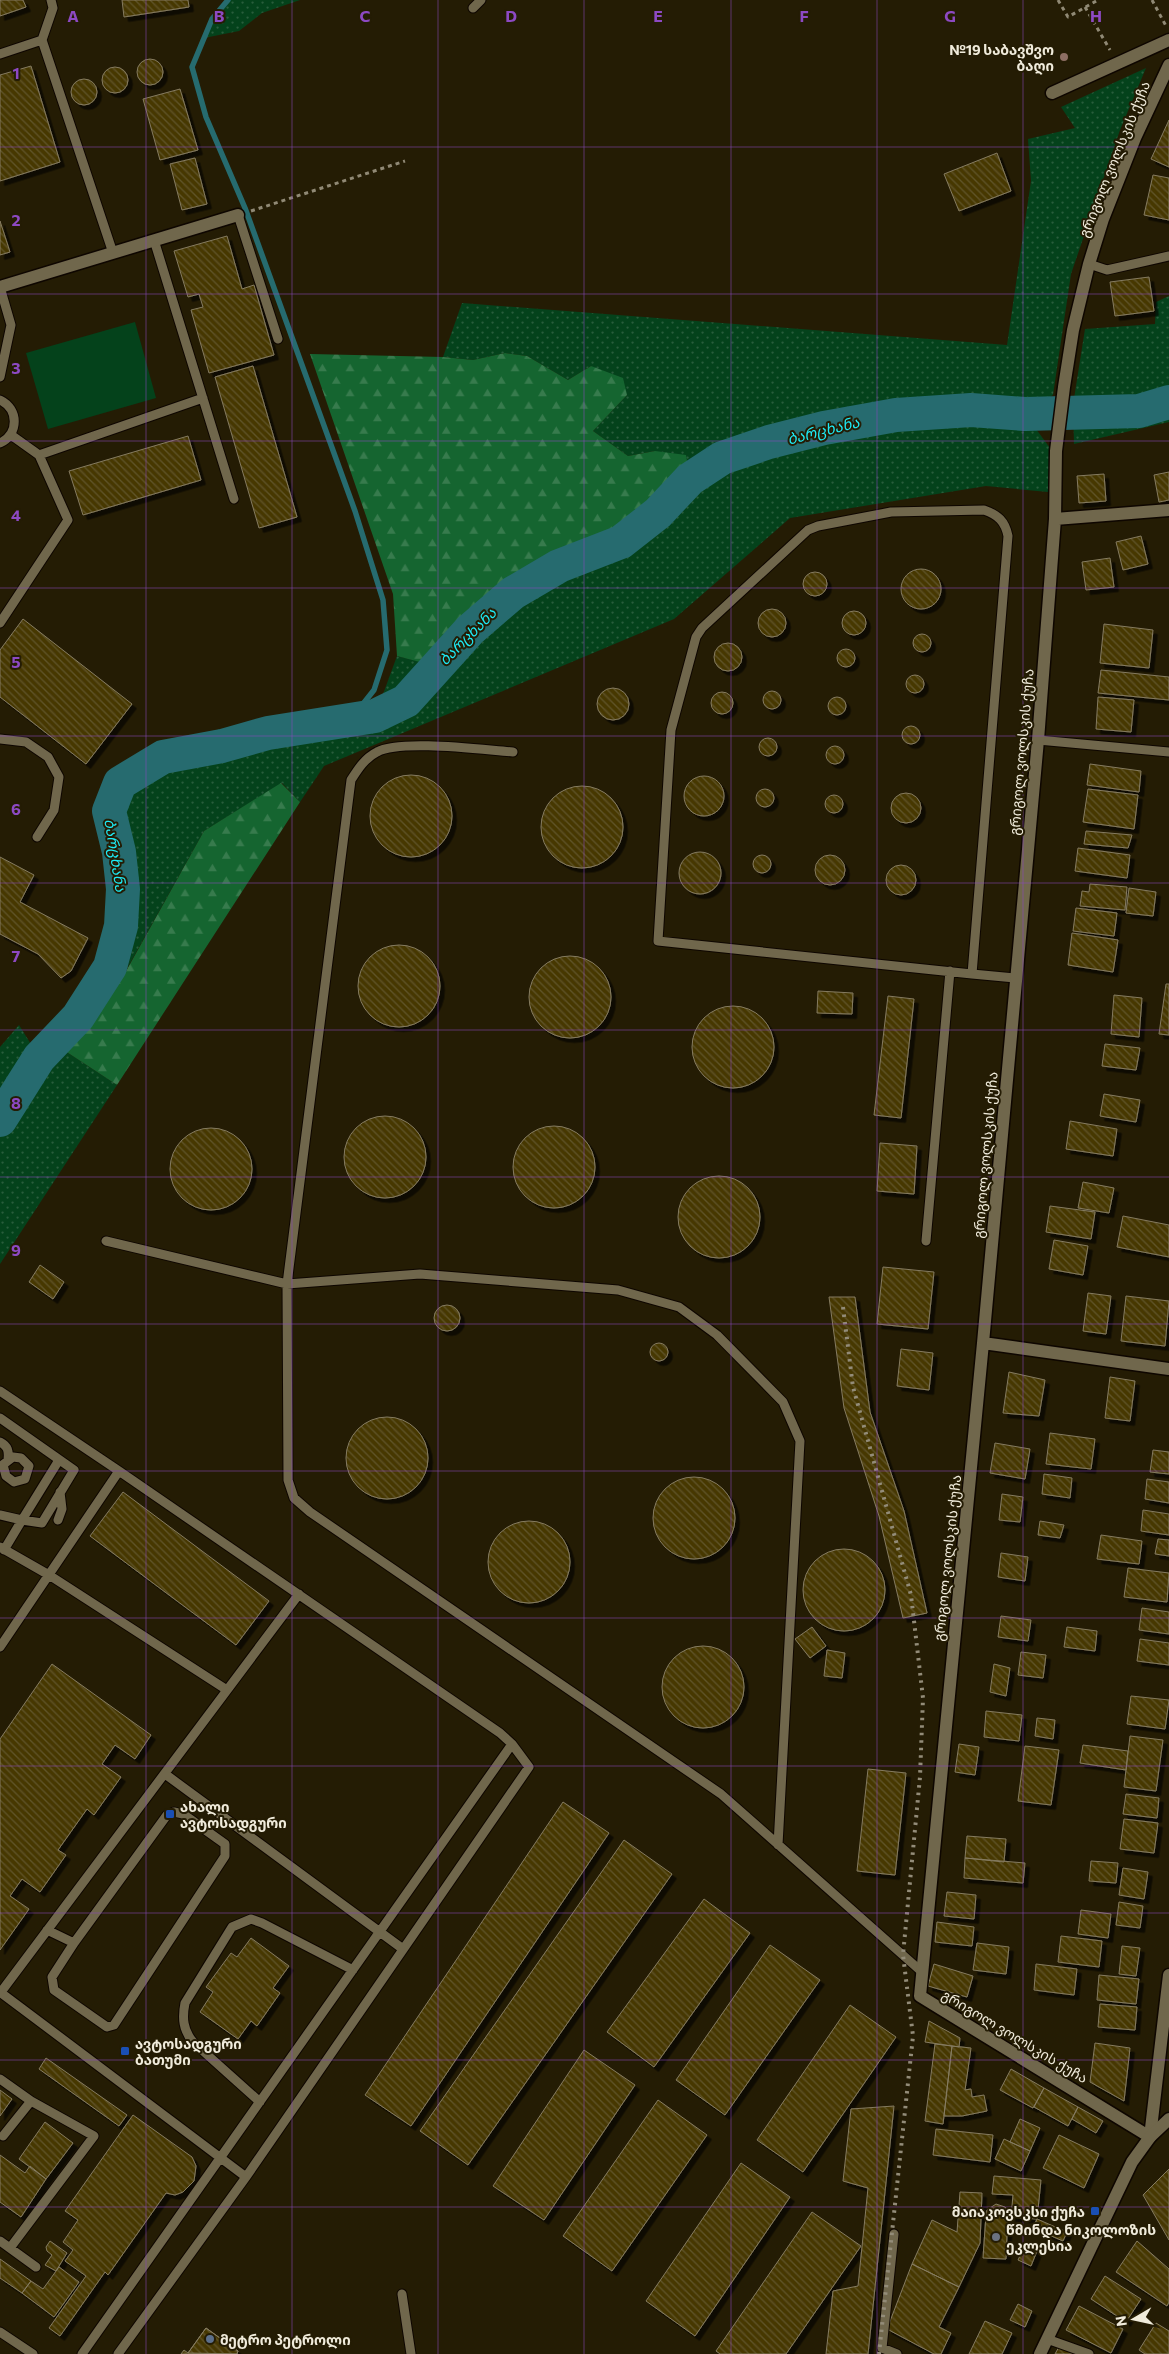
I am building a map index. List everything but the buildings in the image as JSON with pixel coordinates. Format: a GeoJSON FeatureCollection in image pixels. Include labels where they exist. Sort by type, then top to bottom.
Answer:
{"type":"FeatureCollection","features":[{"type":"Feature","properties":{"kind":"street"},"geometry":{"type":"LineString","coordinates":[[1052,93],[1169,40]]}},
{"type":"Feature","properties":{"kind":"street","name":"გრიგოლ ვოლსკის ქუჩა"},"geometry":{"type":"LineString","coordinates":[[1150,2137],[920,1996],[983,1343],[1038,740],[1055,518],[1056,451],[1064,387],[1073,330],[1089,264],[1103,219],[1135,138],[1169,65]]}},
{"type":"Feature","properties":{"kind":"street"},"geometry":{"type":"LineString","coordinates":[[0,287],[238,215]]}},
{"type":"Feature","properties":{"kind":"street"},"geometry":{"type":"LineString","coordinates":[[1055,518],[1169,510]]}},
{"type":"Feature","properties":{"kind":"street"},"geometry":{"type":"LineString","coordinates":[[983,1343],[1169,1369]]}},
{"type":"Feature","properties":{"kind":"street"},"geometry":{"type":"LineString","coordinates":[[1150,2137],[1169,1975]]}},
{"type":"Feature","properties":{"kind":"street"},"geometry":{"type":"LineString","coordinates":[[1040,2354],[1132,2162],[1150,2137],[1169,2119]]}},
{"type":"Feature","properties":{"kind":"lane"},"geometry":{"type":"LineString","coordinates":[[51,0],[53,8],[42,40],[113,253]]}},
{"type":"Feature","properties":{"kind":"lane"},"geometry":{"type":"LineString","coordinates":[[473,8],[481,0]]}},
{"type":"Feature","properties":{"kind":"lane"},"geometry":{"type":"LineString","coordinates":[[0,54],[42,40]]}},
{"type":"Feature","properties":{"kind":"lane"},"geometry":{"type":"LineString","coordinates":[[238,215],[278,339]]}},
{"type":"Feature","properties":{"kind":"lane"},"geometry":{"type":"LineString","coordinates":[[154,240],[234,499]]}},
{"type":"Feature","properties":{"kind":"lane"},"geometry":{"type":"LineString","coordinates":[[1089,264],[1106,270],[1169,256]]}},
{"type":"Feature","properties":{"kind":"lane"},"geometry":{"type":"LineString","coordinates":[[0,287],[11,325],[0,377]]}},
{"type":"Feature","properties":{"kind":"lane"},"geometry":{"type":"LineString","coordinates":[[39,454],[203,398]]}},
{"type":"Feature","properties":{"kind":"lane"},"geometry":{"type":"LineString","coordinates":[[0,400],[9,406],[15,420],[10,435],[0,443]]}},
{"type":"Feature","properties":{"kind":"lane"},"geometry":{"type":"LineString","coordinates":[[0,623],[68,520],[39,454],[10,435]]}},
{"type":"Feature","properties":{"kind":"lane"},"geometry":{"type":"LineString","coordinates":[[972,974],[1008,536],[1006,525],[996,514],[984,510],[891,512],[818,526],[798,538],[702,628],[696,637],[671,730],[658,941],[950,972],[1015,978]]}},
{"type":"Feature","properties":{"kind":"lane"},"geometry":{"type":"LineString","coordinates":[[0,739],[26,742],[48,757],[59,777],[54,810],[37,838]]}},
{"type":"Feature","properties":{"kind":"lane"},"geometry":{"type":"LineString","coordinates":[[1038,740],[1169,752]]}},
{"type":"Feature","properties":{"kind":"lane"},"geometry":{"type":"LineString","coordinates":[[513,752],[420,745],[378,751],[361,764],[351,780],[287,1284],[288,1480],[294,1498],[310,1512],[721,1794],[922,1972]]}},
{"type":"Feature","properties":{"kind":"lane"},"geometry":{"type":"LineString","coordinates":[[926,1241],[950,972]]}},
{"type":"Feature","properties":{"kind":"lane"},"geometry":{"type":"LineString","coordinates":[[106,1240],[287,1284],[420,1274],[618,1290],[678,1307],[717,1335],[783,1402],[800,1441],[778,1845]]}},
{"type":"Feature","properties":{"kind":"lane"},"geometry":{"type":"LineString","coordinates":[[0,1391],[492,1728],[512,1744],[529,1768],[246,2177],[118,2354]]}},
{"type":"Feature","properties":{"kind":"lane"},"geometry":{"type":"LineString","coordinates":[[0,1418],[74,1470],[42,1523],[0,1515]]}},
{"type":"Feature","properties":{"kind":"lane"},"geometry":{"type":"LineString","coordinates":[[0,1442],[5,1444],[9,1451],[4,1464]]}},
{"type":"Feature","properties":{"kind":"lane"},"geometry":{"type":"LineString","coordinates":[[59,1460],[22,1520],[2,1548],[49,1575],[227,1690]]}},
{"type":"Feature","properties":{"kind":"lane"},"geometry":{"type":"LineString","coordinates":[[0,1647],[119,1471]]}},
{"type":"Feature","properties":{"kind":"lane"},"geometry":{"type":"LineString","coordinates":[[58,1520],[62,1509],[60,1492]]}},
{"type":"Feature","properties":{"kind":"lane"},"geometry":{"type":"LineString","coordinates":[[246,2177],[0,1992],[298,1594]]}},
{"type":"Feature","properties":{"kind":"lane"},"geometry":{"type":"LineString","coordinates":[[82,2354],[512,1744]]}},
{"type":"Feature","properties":{"kind":"lane"},"geometry":{"type":"LineString","coordinates":[[165,1774],[403,1949]]}},
{"type":"Feature","properties":{"kind":"lane"},"geometry":{"type":"LineString","coordinates":[[174,1812],[183,1814],[225,1844],[224,1856],[114,2025],[106,2028],[54,1990],[52,1977],[74,1943],[167,1815],[174,1812]]}},
{"type":"Feature","properties":{"kind":"lane"},"geometry":{"type":"LineString","coordinates":[[260,2102],[188,2036],[184,2026],[185,2003],[232,1927],[251,1919],[353,1970]]}},
{"type":"Feature","properties":{"kind":"lane"},"geometry":{"type":"LineString","coordinates":[[47,1930],[74,1943]]}},
{"type":"Feature","properties":{"kind":"lane"},"geometry":{"type":"LineString","coordinates":[[0,2079],[31,2101],[94,2136],[10,2248]]}},
{"type":"Feature","properties":{"kind":"lane"},"geometry":{"type":"LineString","coordinates":[[3,2136],[31,2101]]}},
{"type":"Feature","properties":{"kind":"lane"},"geometry":{"type":"LineString","coordinates":[[894,2234],[882,2348],[897,2354]]}},
{"type":"Feature","properties":{"kind":"lane"},"geometry":{"type":"LineString","coordinates":[[0,2241],[36,2268]]}},
{"type":"Feature","properties":{"kind":"lane"},"geometry":{"type":"LineString","coordinates":[[402,2294],[411,2354]]}},
{"type":"Feature","properties":{"kind":"lane"},"geometry":{"type":"LineString","coordinates":[[0,2332],[33,2354]]}},
{"type":"Feature","properties":{"kind":"lane"},"geometry":{"type":"LineString","coordinates":[[1048,2339],[1089,2354]]}},
{"type":"Feature","properties":{"kind":"path"},"geometry":{"type":"LineString","coordinates":[[1058,0],[1068,17],[1098,0]]}},
{"type":"Feature","properties":{"kind":"path"},"geometry":{"type":"LineString","coordinates":[[1152,0],[1169,31]]}},
{"type":"Feature","properties":{"kind":"path"},"geometry":{"type":"LineString","coordinates":[[1085,8],[1118,63]]}},
{"type":"Feature","properties":{"kind":"path"},"geometry":{"type":"LineString","coordinates":[[252,211],[405,161]]}},
{"type":"Feature","properties":{"kind":"green space"},"geometry":{"type":"Polygon","coordinates":[[[228,0],[300,0],[262,13],[239,31],[204,38],[212,19],[228,0]]]}},
{"type":"Feature","properties":{"kind":"green space"},"geometry":{"type":"Polygon","coordinates":[[[1146,68],[1120,130],[1071,274],[1053,395],[1025,414],[1050,448],[1048,492],[986,486],[790,518],[674,619],[324,766],[300,802],[282,783],[204,831],[124,974],[110,967],[121,926],[123,889],[119,852],[109,811],[120,783],[163,757],[222,746],[268,733],[375,716],[397,656],[439,666],[479,623],[525,585],[559,565],[621,542],[655,451],[628,456],[593,431],[627,395],[591,366],[568,380],[527,356],[505,353],[473,360],[443,357],[462,303],[1007,345],[1031,181],[1028,139],[1075,128],[1061,107],[1146,68]]]}},
{"type":"Feature","properties":{"kind":"green space"},"geometry":{"type":"Polygon","coordinates":[[[1169,296],[1169,422],[1074,444],[1073,405],[1085,329],[1155,324],[1156,302],[1169,296]]]}},
{"type":"Feature","properties":{"kind":"green space"},"geometry":{"type":"Polygon","coordinates":[[[135,322],[156,398],[48,429],[26,353],[135,322]]]}},
{"type":"Feature","properties":{"kind":"green space"},"geometry":{"type":"Polygon","coordinates":[[[505,353],[527,356],[568,380],[591,366],[623,378],[627,395],[593,431],[628,456],[655,451],[686,455],[690,479],[658,513],[621,542],[559,566],[513,593],[470,630],[439,667],[397,656],[393,594],[310,354],[443,357],[473,360],[505,353]]]}},
{"type":"Feature","properties":{"kind":"green space"},"geometry":{"type":"Polygon","coordinates":[[[281,783],[300,802],[117,1085],[53,1043],[78,1017],[110,967],[125,973],[204,831],[281,783]]]}},
{"type":"Feature","properties":{"kind":"green space"},"geometry":{"type":"Polygon","coordinates":[[[19,1025],[39,1057],[53,1043],[117,1085],[0,1264],[0,1047],[19,1025]]]}},
{"type":"Feature","properties":{"kind":"waterway"},"geometry":{"type":"LineString","coordinates":[[228,0],[212,19],[192,67],[206,117],[245,208],[355,511],[383,600],[387,650],[374,690],[355,714],[326,723]]}},
{"type":"Feature","properties":{"kind":"waterway","name":"ბარცხანა"},"geometry":{"type":"LineString","coordinates":[[0,1120],[39,1058],[78,1017],[110,967],[121,926],[123,889],[119,852],[109,811],[120,783],[163,757],[222,746],[268,733],[375,716],[406,701],[470,630],[513,593],[559,566],[621,542],[658,513],[690,479],[722,458],[769,442],[824,428],[896,415],[971,410],[1025,414],[1139,411],[1169,402]]}},
{"type":"Feature","properties":{"kind":"railway"},"geometry":{"type":"LineString","coordinates":[[843,1307],[853,1387],[911,1595],[923,1698],[920,1777],[903,1955],[913,2036],[879,2354]]}},
{"type":"Feature","properties":{"kind":"place","name":"№19 საბავშვო ბაღი"},"geometry":{"type":"Point","coordinates":[1064,57]}},
{"type":"Feature","properties":{"kind":"place","name":"ახალი ავტოსადგური"},"geometry":{"type":"Point","coordinates":[170,1814]}},
{"type":"Feature","properties":{"kind":"place","name":"ავტოსადგური ბათუმი"},"geometry":{"type":"Point","coordinates":[125,2051]}},
{"type":"Feature","properties":{"kind":"place","name":"მაიაკოვსკსი ქუჩა"},"geometry":{"type":"Point","coordinates":[1095,2211]}},
{"type":"Feature","properties":{"kind":"place","name":"წმინდა ნიკოლოზის ეკლესია"},"geometry":{"type":"Point","coordinates":[996,2237]}},
{"type":"Feature","properties":{"kind":"place","name":"მეტრო პეტროლი"},"geometry":{"type":"Point","coordinates":[210,2339]}}]}
